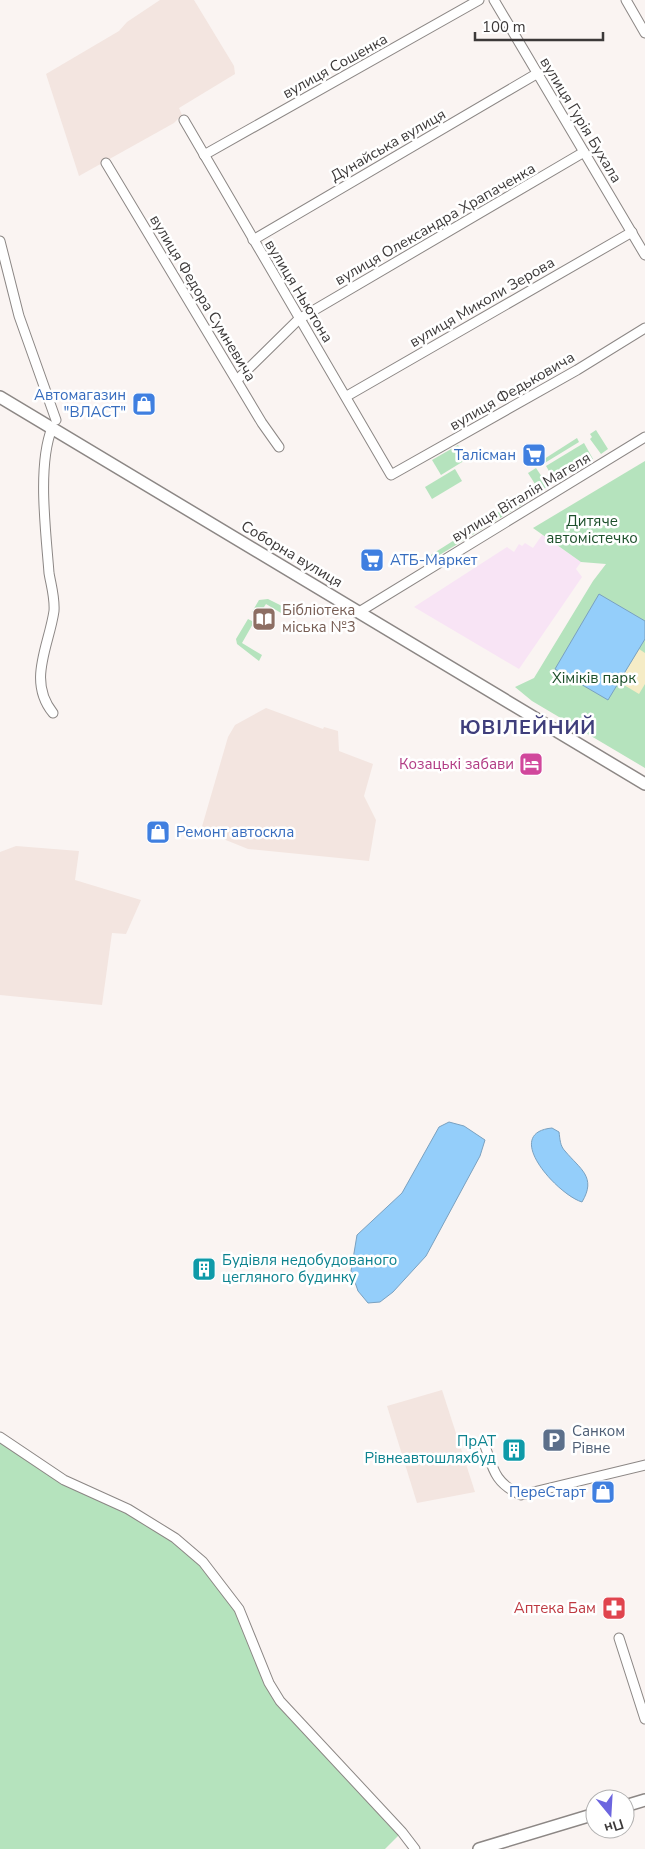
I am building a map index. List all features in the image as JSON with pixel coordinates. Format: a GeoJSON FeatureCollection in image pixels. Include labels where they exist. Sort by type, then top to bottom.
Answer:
{"type":"FeatureCollection","features":[{"type":"Feature","properties":{"kind":"main road","name":"Соборна вулиця"},"geometry":{"type":"LineString","coordinates":[[0,398],[54,424],[359,612],[645,784]]}},
{"type":"Feature","properties":{"kind":"main road"},"geometry":{"type":"LineString","coordinates":[[479,1849],[585,1817]]}},
{"type":"Feature","properties":{"kind":"street","name":"вулиця Сошенка"},"geometry":{"type":"LineString","coordinates":[[204,155],[479,0]]}},
{"type":"Feature","properties":{"kind":"street","name":"вулиця Гурія Бухала"},"geometry":{"type":"LineString","coordinates":[[494,0],[645,255]]}},
{"type":"Feature","properties":{"kind":"street"},"geometry":{"type":"LineString","coordinates":[[626,0],[645,33]]}},
{"type":"Feature","properties":{"kind":"street","name":"Дунайська вулиця"},"geometry":{"type":"LineString","coordinates":[[253,240],[538,73]]}},
{"type":"Feature","properties":{"kind":"street","name":"вулиця Ньютона"},"geometry":{"type":"LineString","coordinates":[[184,120],[392,475]]}},
{"type":"Feature","properties":{"kind":"street","name":"вулиця Олександра Храпаченка"},"geometry":{"type":"LineString","coordinates":[[237,380],[299,319],[584,152]]}},
{"type":"Feature","properties":{"kind":"street","name":"вулиця Федора Сумневича"},"geometry":{"type":"LineString","coordinates":[[106,163],[262,422],[279,446]]}},
{"type":"Feature","properties":{"kind":"street","name":"вулиця Миколи Зерова"},"geometry":{"type":"LineString","coordinates":[[347,396],[632,232]]}},
{"type":"Feature","properties":{"kind":"street"},"geometry":{"type":"LineString","coordinates":[[0,241],[19,316],[54,424],[45,445],[46,534],[54,610],[40,667],[42,693],[53,713]]}},
{"type":"Feature","properties":{"kind":"street","name":"вулиця Федьковича"},"geometry":{"type":"LineString","coordinates":[[392,475],[577,370],[645,328]]}},
{"type":"Feature","properties":{"kind":"street","name":"вулиця Віталія Магеля"},"geometry":{"type":"LineString","coordinates":[[359,612],[645,437]]}},
{"type":"Feature","properties":{"kind":"street"},"geometry":{"type":"LineString","coordinates":[[0,1437],[64,1480],[128,1509],[167,1533],[203,1562],[239,1609],[270,1683],[280,1701],[402,1832],[415,1849]]}},
{"type":"Feature","properties":{"kind":"street"},"geometry":{"type":"LineString","coordinates":[[484,1443],[496,1479],[508,1489],[520,1495],[645,1465]]}},
{"type":"Feature","properties":{"kind":"street"},"geometry":{"type":"LineString","coordinates":[[620,1638],[645,1720]]}},
{"type":"Feature","properties":{"kind":"shaded area"},"geometry":{"type":"Polygon","coordinates":[[[160,0],[194,0],[234,66],[235,74],[179,108],[182,115],[174,123],[79,176],[46,74],[119,31],[127,22],[160,0]]]}},
{"type":"Feature","properties":{"kind":"shaded area"},"geometry":{"type":"Polygon","coordinates":[[[542,535],[581,562],[576,569],[582,577],[519,669],[414,607],[507,547],[514,552],[519,544],[522,546],[525,543],[533,548],[542,535]]]}},
{"type":"Feature","properties":{"kind":"shaded area"},"geometry":{"type":"Polygon","coordinates":[[[266,708],[323,729],[324,727],[338,731],[339,751],[373,764],[364,796],[376,820],[369,861],[248,849],[201,830],[228,737],[235,725],[266,708]]]}},
{"type":"Feature","properties":{"kind":"shaded area"},"geometry":{"type":"Polygon","coordinates":[[[16,846],[79,851],[75,880],[141,900],[126,934],[112,933],[102,1005],[0,995],[0,852],[16,846]]]}},
{"type":"Feature","properties":{"kind":"shaded area"},"geometry":{"type":"Polygon","coordinates":[[[442,1390],[475,1492],[417,1503],[387,1406],[442,1390]]]}},
{"type":"Feature","properties":{"kind":"green space"},"geometry":{"type":"Polygon","coordinates":[[[596,430],[608,449],[601,454],[590,439],[592,437],[590,434],[596,430]]]}},
{"type":"Feature","properties":{"kind":"green space"},"geometry":{"type":"Polygon","coordinates":[[[577,438],[579,442],[543,464],[541,461],[577,438]]]}},
{"type":"Feature","properties":{"kind":"green space"},"geometry":{"type":"Polygon","coordinates":[[[584,443],[593,459],[555,481],[546,466],[584,443]]]}},
{"type":"Feature","properties":{"kind":"green space"},"geometry":{"type":"Polygon","coordinates":[[[458,445],[467,459],[441,475],[432,460],[458,445]]]}},
{"type":"Feature","properties":{"kind":"green space","name":"Хіміків парк"},"geometry":{"type":"Polygon","coordinates":[[[645,461],[645,768],[532,701],[515,687],[534,678],[593,581],[606,564],[581,562],[533,528],[645,461]]]}},
{"type":"Feature","properties":{"kind":"green space"},"geometry":{"type":"Polygon","coordinates":[[[536,468],[548,486],[540,492],[528,473],[536,468]]]}},
{"type":"Feature","properties":{"kind":"green space"},"geometry":{"type":"Polygon","coordinates":[[[455,469],[462,481],[432,499],[425,487],[455,469]]]}},
{"type":"Feature","properties":{"kind":"green space"},"geometry":{"type":"Polygon","coordinates":[[[521,498],[525,503],[428,562],[426,558],[521,498]]]}},
{"type":"Feature","properties":{"kind":"green space"},"geometry":{"type":"Polygon","coordinates":[[[268,599],[290,610],[286,616],[266,604],[258,616],[252,612],[259,600],[268,599]]]}},
{"type":"Feature","properties":{"kind":"green space"},"geometry":{"type":"Polygon","coordinates":[[[248,619],[254,622],[242,643],[262,655],[259,661],[237,644],[236,639],[248,619]]]}},
{"type":"Feature","properties":{"kind":"green space"},"geometry":{"type":"Polygon","coordinates":[[[0,1437],[64,1480],[128,1509],[203,1562],[239,1609],[269,1683],[402,1832],[385,1849],[0,1849],[0,1437]]]}},
{"type":"Feature","properties":{"kind":"sand"},"geometry":{"type":"Polygon","coordinates":[[[639,649],[645,653],[645,684],[639,694],[619,682],[639,649]]]}},
{"type":"Feature","properties":{"kind":"water"},"geometry":{"type":"Polygon","coordinates":[[[599,594],[645,621],[645,639],[608,700],[555,669],[599,594]]]}},
{"type":"Feature","properties":{"kind":"water"},"geometry":{"type":"Polygon","coordinates":[[[449,1122],[464,1126],[485,1140],[480,1156],[426,1256],[393,1292],[380,1302],[368,1303],[358,1291],[351,1271],[357,1235],[402,1193],[439,1127],[449,1122]]]}},
{"type":"Feature","properties":{"kind":"water"},"geometry":{"type":"Polygon","coordinates":[[[552,1128],[559,1132],[563,1149],[585,1174],[588,1186],[582,1202],[560,1188],[549,1177],[533,1152],[532,1141],[538,1132],[552,1128]]]}},
{"type":"Feature","properties":{"kind":"place","name":"Автомагазин \"ВЛАСТ\""},"geometry":{"type":"Point","coordinates":[144,404]}},
{"type":"Feature","properties":{"kind":"place","name":"Талісман"},"geometry":{"type":"Point","coordinates":[534,455]}},
{"type":"Feature","properties":{"kind":"place","name":"АТБ-Маркет"},"geometry":{"type":"Point","coordinates":[372,560]}},
{"type":"Feature","properties":{"kind":"place","name":"Бібліотека міська №3"},"geometry":{"type":"Point","coordinates":[264,619]}},
{"type":"Feature","properties":{"kind":"place","name":"Козацькі забави"},"geometry":{"type":"Point","coordinates":[531,764]}},
{"type":"Feature","properties":{"kind":"place","name":"Ремонт автоскла"},"geometry":{"type":"Point","coordinates":[158,832]}},
{"type":"Feature","properties":{"kind":"place","name":"Будівля недобудованого цегляного будинку"},"geometry":{"type":"Point","coordinates":[204,1269]}},
{"type":"Feature","properties":{"kind":"place","name":"Санком Рівне"},"geometry":{"type":"Point","coordinates":[554,1440]}},
{"type":"Feature","properties":{"kind":"place","name":"ПрАТ Рівнеавтошляхбуд"},"geometry":{"type":"Point","coordinates":[514,1450]}},
{"type":"Feature","properties":{"kind":"place","name":"ПереСтарт"},"geometry":{"type":"Point","coordinates":[603,1492]}},
{"type":"Feature","properties":{"kind":"place","name":"Аптека Бам"},"geometry":{"type":"Point","coordinates":[614,1608]}},
{"type":"Feature","properties":{"kind":"district","name":"ЮВІЛЕЙНИЙ"},"geometry":{"type":"Point","coordinates":[528,727]}},
{"type":"Feature","properties":{"kind":"park label","name":"Дитяче автомістечко"},"geometry":{"type":"Point","coordinates":[592,530]}}]}
